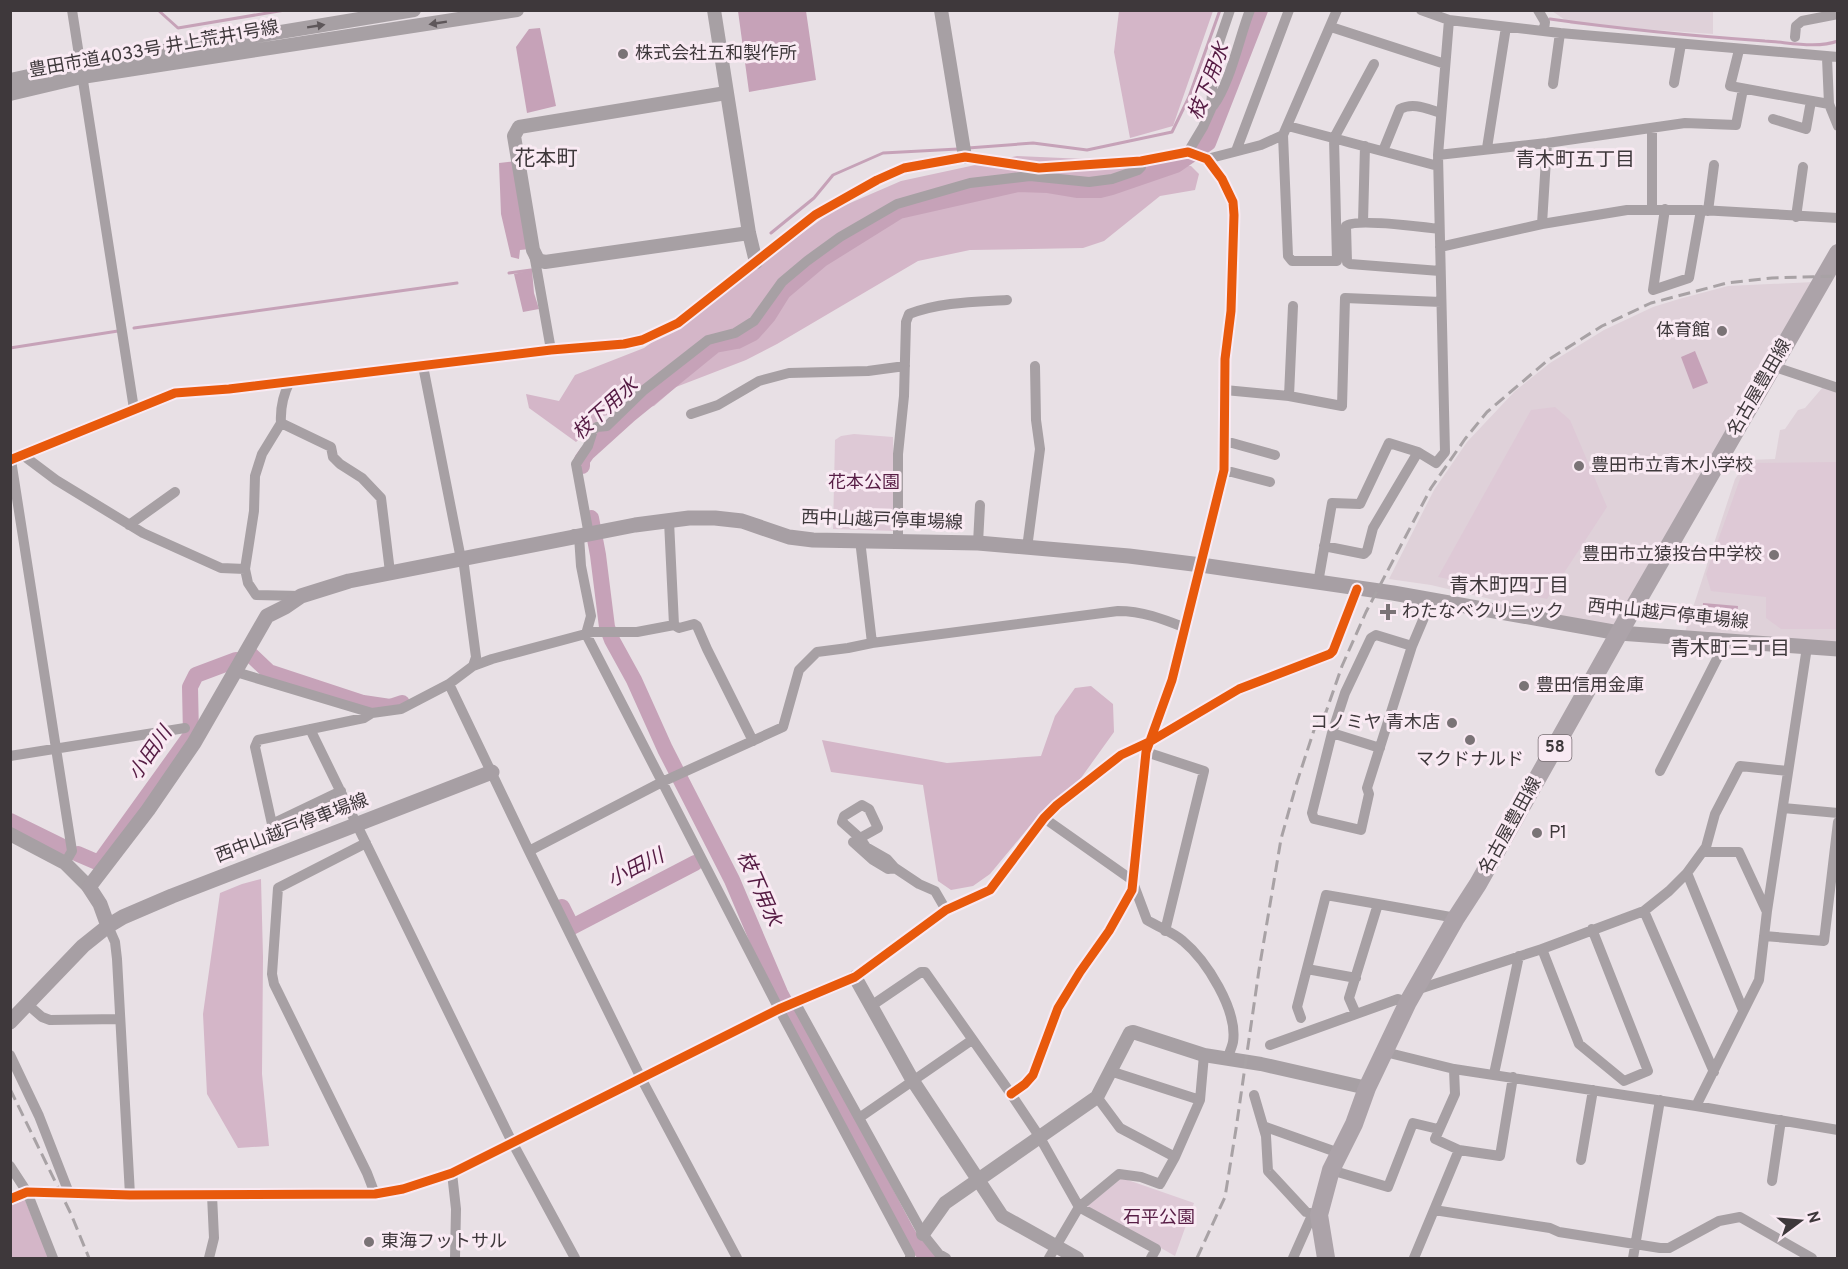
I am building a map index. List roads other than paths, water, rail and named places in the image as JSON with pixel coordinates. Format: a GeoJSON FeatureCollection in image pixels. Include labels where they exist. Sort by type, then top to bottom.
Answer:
{"type":"FeatureCollection","features":[{"type":"Feature","properties":{"kind":"main road","name":"名古屋豊田線"},"geometry":{"type":"LineString","coordinates":[[1326,1258],[1316,1214],[1331,1170],[1354,1124],[1367,1088],[1412,996],[1456,918],[1496,854],[1619,633],[1838,253]]}},
{"type":"Feature","properties":{"kind":"main road","name":"西中山越戸停車場線"},"geometry":{"type":"LineString","coordinates":[[89,887],[169,781],[203,728],[236,672],[259,626],[267,616],[301,596],[340,583],[635,525],[689,518],[715,518],[742,521],[789,537],[838,541],[978,543],[1202,564],[1394,593],[1619,633],[1838,649]]}},
{"type":"Feature","properties":{"kind":"main road","name":"西中山越戸停車場線"},"geometry":{"type":"LineString","coordinates":[[10,1022],[82,946],[123,916],[492,772]]}},
{"type":"Feature","properties":{"kind":"main road"},"geometry":{"type":"LineString","coordinates":[[89,887],[100,904],[108,926]]}},
{"type":"Feature","properties":{"kind":"street"},"geometry":{"type":"LineString","coordinates":[[72,10],[134,409]]}},
{"type":"Feature","properties":{"kind":"street","name":"豊田市道4033号 井上荒井1号線"},"geometry":{"type":"LineString","coordinates":[[10,94],[81,71],[414,10]]}},
{"type":"Feature","properties":{"kind":"street","name":"豊田市道4033号 井上荒井1号線"},"geometry":{"type":"LineString","coordinates":[[10,80],[517,10]]}},
{"type":"Feature","properties":{"kind":"street"},"geometry":{"type":"LineString","coordinates":[[714,10],[749,233],[756,262]]}},
{"type":"Feature","properties":{"kind":"street"},"geometry":{"type":"LineString","coordinates":[[941,10],[965,157]]}},
{"type":"Feature","properties":{"kind":"street"},"geometry":{"type":"LineString","coordinates":[[1211,109],[1214,57],[1230,10]]}},
{"type":"Feature","properties":{"kind":"street"},"geometry":{"type":"LineString","coordinates":[[1188,152],[1217,101],[1231,68],[1250,10]]}},
{"type":"Feature","properties":{"kind":"street"},"geometry":{"type":"LineString","coordinates":[[1236,151],[1289,10]]}},
{"type":"Feature","properties":{"kind":"street"},"geometry":{"type":"LineString","coordinates":[[1337,10],[1286,130],[1288,256],[1292,261],[1337,261],[1334,138],[1374,64]]}},
{"type":"Feature","properties":{"kind":"street"},"geometry":{"type":"LineString","coordinates":[[1421,10],[1449,20],[1560,33],[1739,50],[1793,47],[1832,58],[1828,104],[1838,126]]}},
{"type":"Feature","properties":{"kind":"street"},"geometry":{"type":"LineString","coordinates":[[1538,10],[1545,21],[1544,30]]}},
{"type":"Feature","properties":{"kind":"street"},"geometry":{"type":"LineString","coordinates":[[1793,47],[1796,26],[1802,21],[1838,14]]}},
{"type":"Feature","properties":{"kind":"street"},"geometry":{"type":"LineString","coordinates":[[1318,583],[1332,503],[1360,504],[1389,443],[1418,452],[1436,463],[1445,452],[1438,161],[1449,20]]}},
{"type":"Feature","properties":{"kind":"street"},"geometry":{"type":"LineString","coordinates":[[1331,27],[1445,64]]}},
{"type":"Feature","properties":{"kind":"street"},"geometry":{"type":"LineString","coordinates":[[1487,148],[1506,27]]}},
{"type":"Feature","properties":{"kind":"street"},"geometry":{"type":"LineString","coordinates":[[1553,84],[1560,33]]}},
{"type":"Feature","properties":{"kind":"street"},"geometry":{"type":"LineString","coordinates":[[1674,83],[1681,44]]}},
{"type":"Feature","properties":{"kind":"street"},"geometry":{"type":"LineString","coordinates":[[1739,50],[1730,86],[1828,104]]}},
{"type":"Feature","properties":{"kind":"street"},"geometry":{"type":"LineString","coordinates":[[1207,159],[1261,145],[1286,130],[1438,161],[1487,148],[1547,143],[1685,123],[1736,124],[1743,88]]}},
{"type":"Feature","properties":{"kind":"street"},"geometry":{"type":"LineString","coordinates":[[551,350],[514,136],[519,127],[726,93]]}},
{"type":"Feature","properties":{"kind":"street"},"geometry":{"type":"LineString","coordinates":[[1773,119],[1806,129],[1811,101]]}},
{"type":"Feature","properties":{"kind":"street"},"geometry":{"type":"LineString","coordinates":[[1383,151],[1400,109],[1415,105],[1441,113]]}},
{"type":"Feature","properties":{"kind":"street"},"geometry":{"type":"LineString","coordinates":[[1652,129],[1652,210]]}},
{"type":"Feature","properties":{"kind":"street"},"geometry":{"type":"LineString","coordinates":[[1542,225],[1547,143]]}},
{"type":"Feature","properties":{"kind":"street"},"geometry":{"type":"LineString","coordinates":[[1363,222],[1365,146]]}},
{"type":"Feature","properties":{"kind":"street"},"geometry":{"type":"LineString","coordinates":[[65,863],[72,851],[11,460],[175,393],[229,389],[551,350],[624,344],[642,340],[678,323],[815,215],[877,180],[904,168],[965,157],[1039,168],[1141,161],[1188,152],[1207,159],[1222,179],[1233,202],[1232,279],[1225,358],[1224,470],[1172,680],[1146,752],[1132,890],[1109,931],[1058,1008],[1034,1075],[1011,1094]]}},
{"type":"Feature","properties":{"kind":"street"},"geometry":{"type":"LineString","coordinates":[[912,1255],[781,1008],[666,780],[586,634],[591,616],[581,566],[584,534],[576,464],[588,446],[593,430],[607,426],[644,390],[708,340],[735,333],[754,321],[782,282],[840,237],[897,204],[970,183],[1030,176],[1089,182],[1112,178],[1138,170],[1142,167],[1141,161]]}},
{"type":"Feature","properties":{"kind":"street"},"geometry":{"type":"LineString","coordinates":[[1665,210],[1653,290],[1689,278],[1714,165]]}},
{"type":"Feature","properties":{"kind":"street"},"geometry":{"type":"LineString","coordinates":[[1796,217],[1803,167]]}},
{"type":"Feature","properties":{"kind":"street"},"geometry":{"type":"LineString","coordinates":[[1440,247],[1627,210],[1704,211],[1838,218]]}},
{"type":"Feature","properties":{"kind":"street"},"geometry":{"type":"LineString","coordinates":[[1439,229],[1363,222],[1350,223],[1346,226],[1347,262],[1350,264],[1440,271]]}},
{"type":"Feature","properties":{"kind":"street"},"geometry":{"type":"LineString","coordinates":[[534,254],[538,260],[545,262],[749,233]]}},
{"type":"Feature","properties":{"kind":"street"},"geometry":{"type":"LineString","coordinates":[[1225,390],[1289,396],[1342,406],[1345,298],[1441,302]]}},
{"type":"Feature","properties":{"kind":"street"},"geometry":{"type":"LineString","coordinates":[[898,542],[898,454],[906,322],[909,314],[945,303],[1006,300]]}},
{"type":"Feature","properties":{"kind":"street"},"geometry":{"type":"LineString","coordinates":[[1289,396],[1293,306]]}},
{"type":"Feature","properties":{"kind":"street"},"geometry":{"type":"LineString","coordinates":[[423,366],[460,554],[463,558],[476,657],[473,666]]}},
{"type":"Feature","properties":{"kind":"street"},"geometry":{"type":"LineString","coordinates":[[691,414],[718,405],[759,381],[789,373],[868,371],[905,366]]}},
{"type":"Feature","properties":{"kind":"street"},"geometry":{"type":"LineString","coordinates":[[1027,548],[1040,449],[1036,420],[1035,366]]}},
{"type":"Feature","properties":{"kind":"street"},"geometry":{"type":"LineString","coordinates":[[1772,366],[1838,388]]}},
{"type":"Feature","properties":{"kind":"street"},"geometry":{"type":"LineString","coordinates":[[290,381],[283,394],[281,423],[262,454],[255,476],[254,511],[245,569],[248,583],[256,595],[301,596]]}},
{"type":"Feature","properties":{"kind":"street"},"geometry":{"type":"LineString","coordinates":[[281,423],[331,447],[333,457],[362,478],[381,498],[390,572]]}},
{"type":"Feature","properties":{"kind":"street"},"geometry":{"type":"LineString","coordinates":[[1225,441],[1275,455]]}},
{"type":"Feature","properties":{"kind":"street"},"geometry":{"type":"LineString","coordinates":[[1324,546],[1364,554],[1367,551],[1373,528],[1418,452]]}},
{"type":"Feature","properties":{"kind":"street"},"geometry":{"type":"LineString","coordinates":[[24,456],[56,480],[129,525],[221,568],[245,569]]}},
{"type":"Feature","properties":{"kind":"street"},"geometry":{"type":"LineString","coordinates":[[1224,470],[1270,482]]}},
{"type":"Feature","properties":{"kind":"street"},"geometry":{"type":"LineString","coordinates":[[129,525],[175,492]]}},
{"type":"Feature","properties":{"kind":"street"},"geometry":{"type":"LineString","coordinates":[[978,543],[980,505]]}},
{"type":"Feature","properties":{"kind":"street"},"geometry":{"type":"LineString","coordinates":[[669,521],[674,625]]}},
{"type":"Feature","properties":{"kind":"street"},"geometry":{"type":"LineString","coordinates":[[860,540],[872,643]]}},
{"type":"Feature","properties":{"kind":"street"},"geometry":{"type":"LineString","coordinates":[[10,1198],[27,1192],[130,1195],[375,1194],[403,1189],[452,1173],[781,1008],[855,977],[946,910],[990,890],[1044,818],[1057,805],[1121,755],[1151,741],[1239,689],[1330,654],[1357,589]]}},
{"type":"Feature","properties":{"kind":"street"},"geometry":{"type":"LineString","coordinates":[[1412,646],[1376,635],[1371,638],[1345,693],[1332,734],[1312,813],[1314,819],[1361,830],[1369,794],[1367,788],[1412,646],[1431,601]]}},
{"type":"Feature","properties":{"kind":"street"},"geometry":{"type":"LineString","coordinates":[[529,851],[666,780],[783,727],[799,670],[817,652],[1118,611],[1152,614],[1186,628]]}},
{"type":"Feature","properties":{"kind":"street"},"geometry":{"type":"LineString","coordinates":[[341,791],[272,824],[255,747],[258,740],[401,709],[449,684],[473,666],[527,649],[601,632],[637,632],[674,625],[679,628],[694,624],[697,626],[753,741]]}},
{"type":"Feature","properties":{"kind":"street"},"geometry":{"type":"LineString","coordinates":[[1660,771],[1726,641]]}},
{"type":"Feature","properties":{"kind":"street"},"geometry":{"type":"LineString","coordinates":[[1696,1106],[1759,980],[1767,911],[1807,647]]}},
{"type":"Feature","properties":{"kind":"street"},"geometry":{"type":"LineString","coordinates":[[236,672],[372,714]]}},
{"type":"Feature","properties":{"kind":"street"},"geometry":{"type":"LineString","coordinates":[[449,684],[641,1078],[737,1258]]}},
{"type":"Feature","properties":{"kind":"street"},"geometry":{"type":"LineString","coordinates":[[10,756],[185,728]]}},
{"type":"Feature","properties":{"kind":"street"},"geometry":{"type":"LineString","coordinates":[[310,729],[512,1142],[575,1258]]}},
{"type":"Feature","properties":{"kind":"street"},"geometry":{"type":"LineString","coordinates":[[1332,734],[1380,748]]}},
{"type":"Feature","properties":{"kind":"street"},"geometry":{"type":"LineString","coordinates":[[1146,752],[1204,771],[1165,931]]}},
{"type":"Feature","properties":{"kind":"street"},"geometry":{"type":"LineString","coordinates":[[1270,1045],[1644,911],[1687,873],[1703,852],[1715,814],[1740,766],[1788,771]]}},
{"type":"Feature","properties":{"kind":"street"},"geometry":{"type":"LineString","coordinates":[[1783,808],[1838,813]]}},
{"type":"Feature","properties":{"kind":"street"},"geometry":{"type":"LineString","coordinates":[[1044,818],[1132,880],[1147,920],[1181,938],[1201,959],[1225,999],[1230,1017],[1233,1040],[1227,1059]]}},
{"type":"Feature","properties":{"kind":"street"},"geometry":{"type":"LineString","coordinates":[[1764,936],[1824,941],[1834,886],[1838,822]]}},
{"type":"Feature","properties":{"kind":"street"},"geometry":{"type":"LineString","coordinates":[[10,834],[65,863],[89,887]]}},
{"type":"Feature","properties":{"kind":"street"},"geometry":{"type":"LineString","coordinates":[[365,840],[278,888],[273,974],[274,984],[367,1173],[375,1194]]}},
{"type":"Feature","properties":{"kind":"street"},"geometry":{"type":"LineString","coordinates":[[856,840],[887,859],[895,868],[919,884],[935,891],[946,910]]}},
{"type":"Feature","properties":{"kind":"street"},"geometry":{"type":"LineString","coordinates":[[1703,852],[1739,852],[1767,911]]}},
{"type":"Feature","properties":{"kind":"street"},"geometry":{"type":"LineString","coordinates":[[1687,873],[1743,1010]]}},
{"type":"Feature","properties":{"kind":"street"},"geometry":{"type":"LineString","coordinates":[[1300,1018],[1297,1007],[1326,895],[1456,918]]}},
{"type":"Feature","properties":{"kind":"street"},"geometry":{"type":"LineString","coordinates":[[1356,1014],[1349,998],[1378,904]]}},
{"type":"Feature","properties":{"kind":"street"},"geometry":{"type":"LineString","coordinates":[[1644,911],[1714,1072]]}},
{"type":"Feature","properties":{"kind":"street"},"geometry":{"type":"LineString","coordinates":[[108,926],[115,942],[117,959],[130,1195]]}},
{"type":"Feature","properties":{"kind":"street"},"geometry":{"type":"LineString","coordinates":[[1592,929],[1648,1071],[1624,1081],[1619,1094]]}},
{"type":"Feature","properties":{"kind":"street"},"geometry":{"type":"LineString","coordinates":[[1542,949],[1579,1044],[1624,1081]]}},
{"type":"Feature","properties":{"kind":"street"},"geometry":{"type":"LineString","coordinates":[[1494,1074],[1519,956]]}},
{"type":"Feature","properties":{"kind":"street"},"geometry":{"type":"LineString","coordinates":[[1307,969],[1356,978]]}},
{"type":"Feature","properties":{"kind":"street"},"geometry":{"type":"LineString","coordinates":[[871,1006],[923,971],[1039,1136],[1079,1207],[1156,1250],[1151,1258]]}},
{"type":"Feature","properties":{"kind":"street"},"geometry":{"type":"LineString","coordinates":[[855,977],[913,1081],[976,1180],[1002,1216],[1052,1252],[1077,1258]]}},
{"type":"Feature","properties":{"kind":"street"},"geometry":{"type":"LineString","coordinates":[[795,1002],[922,1234],[939,1254],[946,1258]]}},
{"type":"Feature","properties":{"kind":"street"},"geometry":{"type":"LineString","coordinates":[[27,1004],[42,1017],[50,1020],[120,1019]]}},
{"type":"Feature","properties":{"kind":"street"},"geometry":{"type":"LineString","coordinates":[[912,1255],[922,1234],[945,1203],[1096,1096],[1130,1033],[1133,1032],[1204,1055],[1262,1064],[1367,1088]]}},
{"type":"Feature","properties":{"kind":"street"},"geometry":{"type":"LineString","coordinates":[[859,1118],[972,1040]]}},
{"type":"Feature","properties":{"kind":"street"},"geometry":{"type":"LineString","coordinates":[[1385,1052],[1454,1069],[1838,1130]]}},
{"type":"Feature","properties":{"kind":"street"},"geometry":{"type":"LineString","coordinates":[[10,1054],[39,1116],[69,1192]]}},
{"type":"Feature","properties":{"kind":"street"},"geometry":{"type":"LineString","coordinates":[[1052,1252],[1079,1207],[1119,1174],[1141,1177],[1160,1184],[1175,1157],[1200,1100],[1204,1055]]}},
{"type":"Feature","properties":{"kind":"street"},"geometry":{"type":"LineString","coordinates":[[1454,1069],[1455,1094],[1435,1139],[1459,1150],[1500,1156],[1512,1077]]}},
{"type":"Feature","properties":{"kind":"street"},"geometry":{"type":"LineString","coordinates":[[1110,1071],[1200,1100]]}},
{"type":"Feature","properties":{"kind":"street"},"geometry":{"type":"LineString","coordinates":[[1581,1160],[1593,1090]]}},
{"type":"Feature","properties":{"kind":"street"},"geometry":{"type":"LineString","coordinates":[[1254,1095],[1266,1136],[1268,1171],[1306,1212],[1316,1214],[1293,1258]]}},
{"type":"Feature","properties":{"kind":"street"},"geometry":{"type":"LineString","coordinates":[[1096,1096],[1123,1131],[1175,1157]]}},
{"type":"Feature","properties":{"kind":"street"},"geometry":{"type":"LineString","coordinates":[[1633,1258],[1659,1100]]}},
{"type":"Feature","properties":{"kind":"street"},"geometry":{"type":"LineString","coordinates":[[1772,1181],[1780,1120]]}},
{"type":"Feature","properties":{"kind":"street"},"geometry":{"type":"LineString","coordinates":[[1331,1170],[1388,1187],[1413,1123],[1438,1129]]}},
{"type":"Feature","properties":{"kind":"street"},"geometry":{"type":"LineString","coordinates":[[1263,1126],[1340,1153]]}},
{"type":"Feature","properties":{"kind":"street"},"geometry":{"type":"LineString","coordinates":[[1414,1258],[1459,1150]]}},
{"type":"Feature","properties":{"kind":"street"},"geometry":{"type":"LineString","coordinates":[[10,1166],[27,1192],[53,1258]]}},
{"type":"Feature","properties":{"kind":"street"},"geometry":{"type":"LineString","coordinates":[[452,1173],[456,1209],[455,1258]]}},
{"type":"Feature","properties":{"kind":"street"},"geometry":{"type":"LineString","coordinates":[[209,1258],[214,1238],[212,1195]]}},
{"type":"Feature","properties":{"kind":"street"},"geometry":{"type":"LineString","coordinates":[[1434,1210],[1669,1248],[1719,1221],[1740,1217],[1812,1258]]}},
{"type":"Feature","properties":{"kind":"waterway"},"geometry":{"type":"LineString","coordinates":[[158,10],[178,28],[285,10]]}},
{"type":"Feature","properties":{"kind":"waterway"},"geometry":{"type":"LineString","coordinates":[[968,148],[1033,143],[1087,150],[1172,132],[1189,97],[1220,10]]}},
{"type":"Feature","properties":{"kind":"waterway","name":"枝下用水"},"geometry":{"type":"LineString","coordinates":[[582,466],[582,460],[587,453],[629,415],[715,345],[737,341],[753,333],[768,316],[783,292],[822,259],[899,211],[1018,184],[1100,190],[1176,165],[1208,143],[1260,10]]}},
{"type":"Feature","properties":{"kind":"waterway"},"geometry":{"type":"LineString","coordinates":[[1550,19],[1657,32],[1802,44],[1820,45],[1838,41]]}},
{"type":"Feature","properties":{"kind":"waterway"},"geometry":{"type":"LineString","coordinates":[[771,233],[814,198],[833,175],[883,153],[958,149]]}},
{"type":"Feature","properties":{"kind":"waterway"},"geometry":{"type":"LineString","coordinates":[[509,273],[531,270]]}},
{"type":"Feature","properties":{"kind":"waterway"},"geometry":{"type":"LineString","coordinates":[[134,328],[457,283]]}},
{"type":"Feature","properties":{"kind":"waterway"},"geometry":{"type":"LineString","coordinates":[[10,348],[118,331]]}},
{"type":"Feature","properties":{"kind":"waterway","name":"枝下用水"},"geometry":{"type":"LineString","coordinates":[[591,518],[607,627],[612,640],[732,880],[780,993],[905,1229],[912,1241],[929,1258]]}},
{"type":"Feature","properties":{"kind":"waterway","name":"小田川"},"geometry":{"type":"LineString","coordinates":[[250,654],[269,672],[363,703],[390,707],[402,703]]}},
{"type":"Feature","properties":{"kind":"waterway","name":"小田川"},"geometry":{"type":"LineString","coordinates":[[78,854],[99,863],[191,735],[190,687],[196,675],[236,660]]}},
{"type":"Feature","properties":{"kind":"waterway","name":"小田川"},"geometry":{"type":"LineString","coordinates":[[10,821],[65,848]]}},
{"type":"Feature","properties":{"kind":"waterway","name":"小田川"},"geometry":{"type":"LineString","coordinates":[[562,907],[572,927],[695,863]]}},
{"type":"Feature","properties":{"kind":"railway"},"geometry":{"type":"LineString","coordinates":[[1197,1258],[1225,1197],[1281,839],[1297,782],[1315,727],[1326,712],[1342,666],[1366,612],[1431,488],[1487,412],[1548,360],[1602,326],[1651,303],[1727,283],[1772,278],[1838,276]]}},
{"type":"Feature","properties":{"kind":"railway"},"geometry":{"type":"LineString","coordinates":[[10,1089],[71,1214],[89,1258]]}},
{"type":"Feature","properties":{"kind":"place","name":"株式会社五和製作所"},"geometry":{"type":"Point","coordinates":[623,54]}},
{"type":"Feature","properties":{"kind":"place","name":"体育館"},"geometry":{"type":"Point","coordinates":[1722,331]}},
{"type":"Feature","properties":{"kind":"place","name":"豊田市立青木小学校"},"geometry":{"type":"Point","coordinates":[1579,466]}},
{"type":"Feature","properties":{"kind":"place","name":"豊田市立猿投台中学校"},"geometry":{"type":"Point","coordinates":[1774,555]}},
{"type":"Feature","properties":{"kind":"place","name":"わたなべクリニック"},"geometry":{"type":"Point","coordinates":[1388,612]}},
{"type":"Feature","properties":{"kind":"place","name":"豊田信用金庫"},"geometry":{"type":"Point","coordinates":[1524,686]}},
{"type":"Feature","properties":{"kind":"place","name":"コノミヤ 青木店"},"geometry":{"type":"Point","coordinates":[1452,723]}},
{"type":"Feature","properties":{"kind":"place","name":"マクドナルド"},"geometry":{"type":"Point","coordinates":[1470,740]}},
{"type":"Feature","properties":{"kind":"place","name":"P1"},"geometry":{"type":"Point","coordinates":[1537,833]}},
{"type":"Feature","properties":{"kind":"place","name":"東海フットサル"},"geometry":{"type":"Point","coordinates":[369,1242]}},
{"type":"Feature","properties":{"kind":"district","name":"花本町"},"geometry":{"type":"Point","coordinates":[546,159]}},
{"type":"Feature","properties":{"kind":"district","name":"青木町五丁目"},"geometry":{"type":"Point","coordinates":[1575,161]}},
{"type":"Feature","properties":{"kind":"district","name":"青木町四丁目"},"geometry":{"type":"Point","coordinates":[1509,587]}},
{"type":"Feature","properties":{"kind":"district","name":"青木町三丁目"},"geometry":{"type":"Point","coordinates":[1730,650]}},
{"type":"Feature","properties":{"kind":"park label","name":"花本公園"},"geometry":{"type":"Point","coordinates":[864,483]}},
{"type":"Feature","properties":{"kind":"park label","name":"石平公園"},"geometry":{"type":"Point","coordinates":[1159,1218]}}]}
